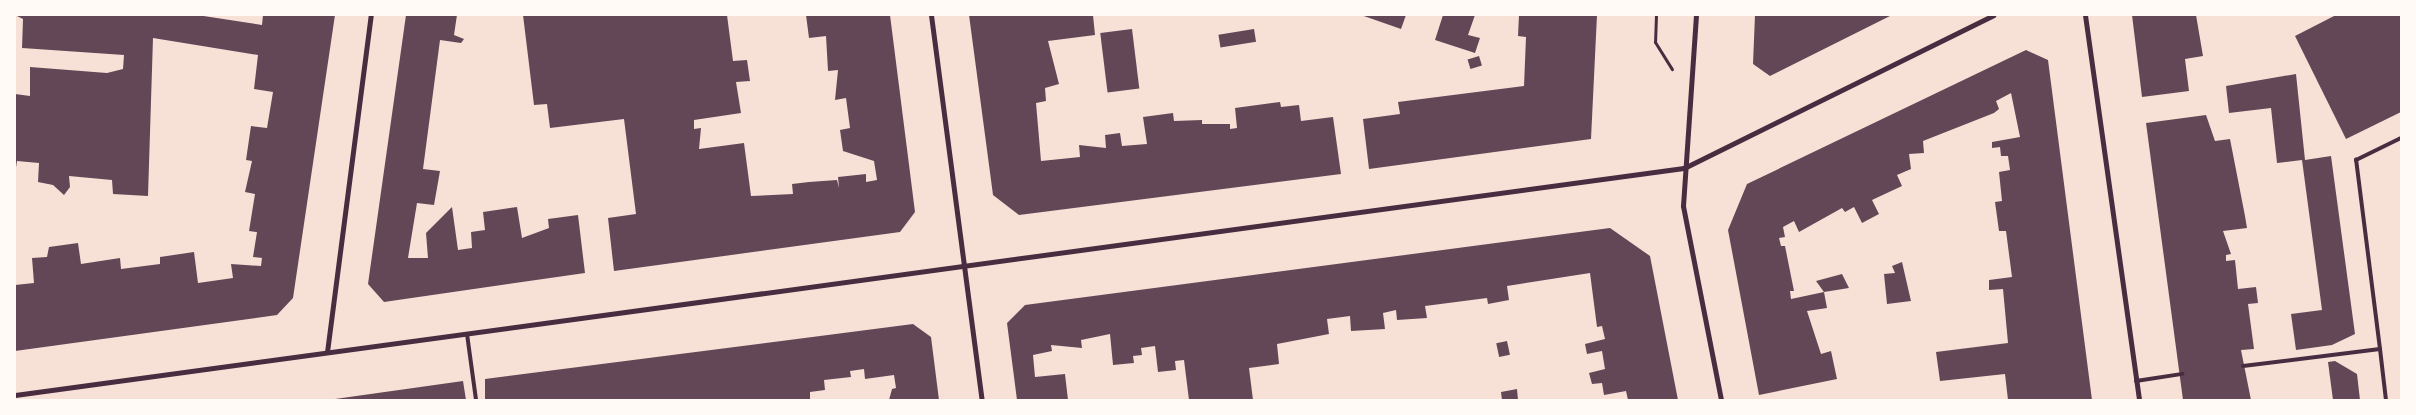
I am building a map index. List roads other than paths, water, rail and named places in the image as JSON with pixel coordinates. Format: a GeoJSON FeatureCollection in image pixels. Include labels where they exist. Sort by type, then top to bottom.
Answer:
{"type":"FeatureCollection","features":[{"type":"Feature","properties":{"kind":"street"},"geometry":{"type":"LineString","coordinates":[[327,352],[371,15]]}},
{"type":"Feature","properties":{"kind":"street"},"geometry":{"type":"LineString","coordinates":[[931,15],[982,400]]}},
{"type":"Feature","properties":{"kind":"street"},"geometry":{"type":"LineString","coordinates":[[1696,15],[1684,168],[1683,206],[1721,400]]}},
{"type":"Feature","properties":{"kind":"street"},"geometry":{"type":"LineString","coordinates":[[15,395],[964,268],[1684,168],[1993,15]]}},
{"type":"Feature","properties":{"kind":"street"},"geometry":{"type":"LineString","coordinates":[[2085,15],[2139,400]]}},
{"type":"Feature","properties":{"kind":"lane"},"geometry":{"type":"LineString","coordinates":[[2386,400],[2356,160],[2401,138]]}},
{"type":"Feature","properties":{"kind":"lane"},"geometry":{"type":"LineString","coordinates":[[467,334],[476,400]]}},
{"type":"Feature","properties":{"kind":"lane"},"geometry":{"type":"LineString","coordinates":[[2243,366],[2380,349]]}},
{"type":"Feature","properties":{"kind":"lane"},"geometry":{"type":"LineString","coordinates":[[2136,381],[2182,374]]}}]}
